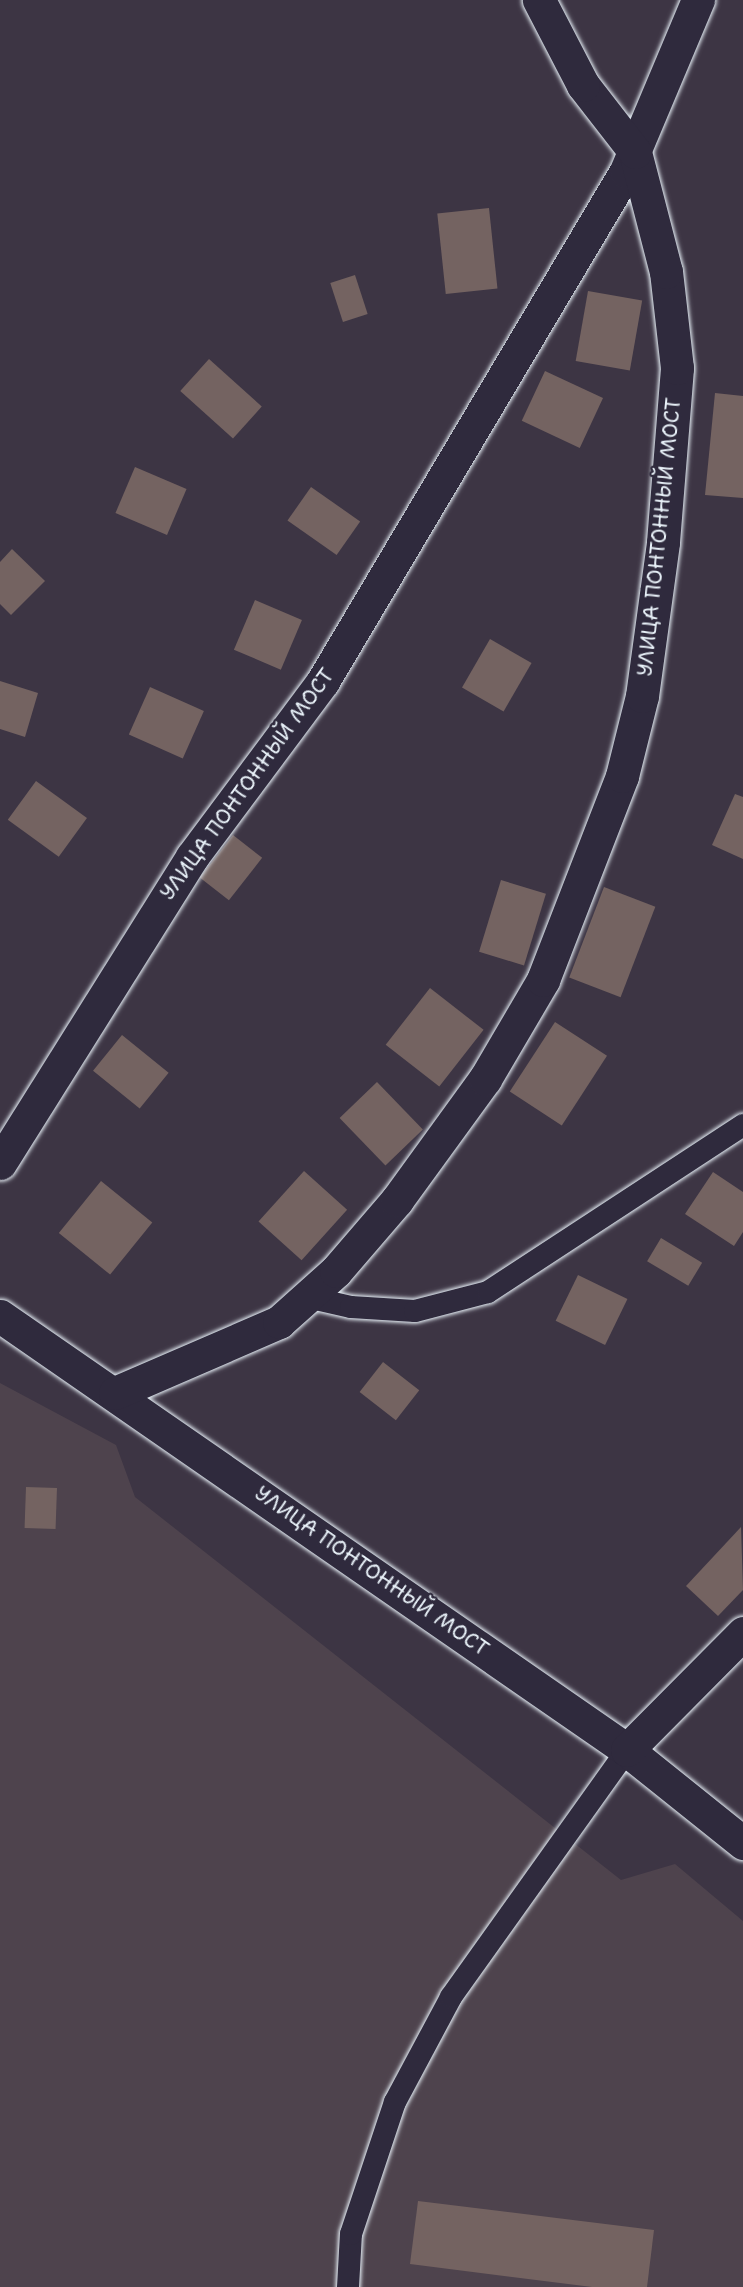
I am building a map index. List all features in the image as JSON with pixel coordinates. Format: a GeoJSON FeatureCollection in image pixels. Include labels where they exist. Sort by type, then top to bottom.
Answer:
{"type":"FeatureCollection","features":[{"type":"Feature","properties":{"kind":"street","name":"УЛИЦА ПОНТОННЫЙ МОСТ"},"geometry":{"type":"LineString","coordinates":[[115,1393],[279,1322],[307,1297],[398,1200],[484,1079],[543,980],[622,776],[642,696],[663,542],[677,368],[666,272],[635,153],[583,85],[539,0]]}},
{"type":"Feature","properties":{"kind":"street","name":"УЛИЦА ПОНТОННЫЙ МОСТ"},"geometry":{"type":"LineString","coordinates":[[0,1163],[192,857],[324,681],[635,153],[698,0]]}},
{"type":"Feature","properties":{"kind":"street","name":"УЛИЦА ПОНТОННЫЙ МОСТ"},"geometry":{"type":"LineString","coordinates":[[0,1316],[115,1393],[627,1750],[743,1843]]}},
{"type":"Feature","properties":{"kind":"street"},"geometry":{"type":"LineString","coordinates":[[627,1750],[743,1633]]}},
{"type":"Feature","properties":{"kind":"lane"},"geometry":{"type":"LineString","coordinates":[[307,1297],[351,1307],[415,1311],[488,1292],[743,1125]]}},
{"type":"Feature","properties":{"kind":"lane"},"geometry":{"type":"LineString","coordinates":[[348,2287],[351,2234],[395,2102],[451,1997],[627,1750]]}},
{"type":"Feature","properties":{"kind":"shaded area"},"geometry":{"type":"Polygon","coordinates":[[[0,1383],[116,1445],[135,1497],[621,1880],[675,1864],[743,1921],[743,2287],[0,2287],[0,1383]]]}},
{"type":"Feature","properties":{"kind":"building"},"geometry":{"type":"Polygon","coordinates":[[[489,208],[497,289],[446,294],[437,213],[489,208]]]}},
{"type":"Feature","properties":{"kind":"building"},"geometry":{"type":"Polygon","coordinates":[[[355,275],[368,314],[343,322],[330,283],[355,275]]]}},
{"type":"Feature","properties":{"kind":"building"},"geometry":{"type":"Polygon","coordinates":[[[588,291],[642,301],[630,370],[576,361],[588,291]]]}},
{"type":"Feature","properties":{"kind":"building"},"geometry":{"type":"Polygon","coordinates":[[[209,359],[262,407],[233,438],[180,391],[209,359]]]}},
{"type":"Feature","properties":{"kind":"building"},"geometry":{"type":"Polygon","coordinates":[[[545,371],[603,398],[580,448],[522,421],[545,371]]]}},
{"type":"Feature","properties":{"kind":"building"},"geometry":{"type":"Polygon","coordinates":[[[715,393],[743,396],[743,498],[705,495],[715,393]]]}},
{"type":"Feature","properties":{"kind":"building"},"geometry":{"type":"Polygon","coordinates":[[[135,467],[187,489],[167,535],[115,513],[135,467]]]}},
{"type":"Feature","properties":{"kind":"building"},"geometry":{"type":"Polygon","coordinates":[[[311,487],[360,521],[337,555],[287,521],[311,487]]]}},
{"type":"Feature","properties":{"kind":"building"},"geometry":{"type":"Polygon","coordinates":[[[12,549],[45,581],[11,615],[0,604],[0,562],[12,549]]]}},
{"type":"Feature","properties":{"kind":"building"},"geometry":{"type":"Polygon","coordinates":[[[255,600],[302,620],[281,670],[234,650],[255,600]]]}},
{"type":"Feature","properties":{"kind":"building"},"geometry":{"type":"Polygon","coordinates":[[[490,639],[532,663],[504,711],[462,687],[490,639]]]}},
{"type":"Feature","properties":{"kind":"building"},"geometry":{"type":"Polygon","coordinates":[[[0,681],[38,693],[25,737],[0,729],[0,681]]]}},
{"type":"Feature","properties":{"kind":"building"},"geometry":{"type":"Polygon","coordinates":[[[150,687],[204,711],[183,759],[129,735],[150,687]]]}},
{"type":"Feature","properties":{"kind":"building"},"geometry":{"type":"Polygon","coordinates":[[[36,781],[87,818],[59,857],[8,820],[36,781]]]}},
{"type":"Feature","properties":{"kind":"building"},"geometry":{"type":"Polygon","coordinates":[[[735,794],[743,797],[743,859],[712,845],[735,794]]]}},
{"type":"Feature","properties":{"kind":"building"},"geometry":{"type":"Polygon","coordinates":[[[233,835],[262,858],[229,900],[200,878],[233,835]]]}},
{"type":"Feature","properties":{"kind":"building"},"geometry":{"type":"Polygon","coordinates":[[[501,880],[546,894],[524,965],[479,952],[501,880]]]}},
{"type":"Feature","properties":{"kind":"building"},"geometry":{"type":"Polygon","coordinates":[[[604,887],[655,907],[621,997],[569,978],[604,887]]]}},
{"type":"Feature","properties":{"kind":"building"},"geometry":{"type":"Polygon","coordinates":[[[430,988],[484,1030],[439,1087],[386,1045],[430,988]]]}},
{"type":"Feature","properties":{"kind":"building"},"geometry":{"type":"Polygon","coordinates":[[[555,1022],[607,1056],[562,1125],[510,1092],[555,1022]]]}},
{"type":"Feature","properties":{"kind":"building"},"geometry":{"type":"Polygon","coordinates":[[[122,1035],[169,1073],[140,1109],[93,1071],[122,1035]]]}},
{"type":"Feature","properties":{"kind":"building"},"geometry":{"type":"Polygon","coordinates":[[[377,1082],[423,1129],[385,1166],[340,1118],[377,1082]]]}},
{"type":"Feature","properties":{"kind":"building"},"geometry":{"type":"Polygon","coordinates":[[[304,1171],[347,1210],[302,1260],[258,1222],[304,1171]]]}},
{"type":"Feature","properties":{"kind":"building"},"geometry":{"type":"Polygon","coordinates":[[[713,1172],[743,1192],[743,1232],[734,1246],[685,1214],[713,1172]]]}},
{"type":"Feature","properties":{"kind":"building"},"geometry":{"type":"Polygon","coordinates":[[[101,1181],[152,1223],[110,1275],[59,1233],[101,1181]]]}},
{"type":"Feature","properties":{"kind":"building"},"geometry":{"type":"Polygon","coordinates":[[[661,1238],[702,1263],[688,1286],[647,1261],[661,1238]]]}},
{"type":"Feature","properties":{"kind":"building"},"geometry":{"type":"Polygon","coordinates":[[[578,1275],[627,1299],[605,1345],[556,1321],[578,1275]]]}},
{"type":"Feature","properties":{"kind":"building"},"geometry":{"type":"Polygon","coordinates":[[[383,1362],[419,1390],[396,1420],[360,1392],[383,1362]]]}},
{"type":"Feature","properties":{"kind":"building"},"geometry":{"type":"Polygon","coordinates":[[[26,1487],[57,1488],[56,1529],[25,1528],[26,1487]]]}},
{"type":"Feature","properties":{"kind":"building"},"geometry":{"type":"Polygon","coordinates":[[[741,1527],[743,1590],[718,1616],[686,1586],[741,1527]]]}},
{"type":"Feature","properties":{"kind":"building"},"geometry":{"type":"Polygon","coordinates":[[[418,2201],[654,2230],[647,2287],[592,2287],[410,2264],[418,2201]]]}}]}
